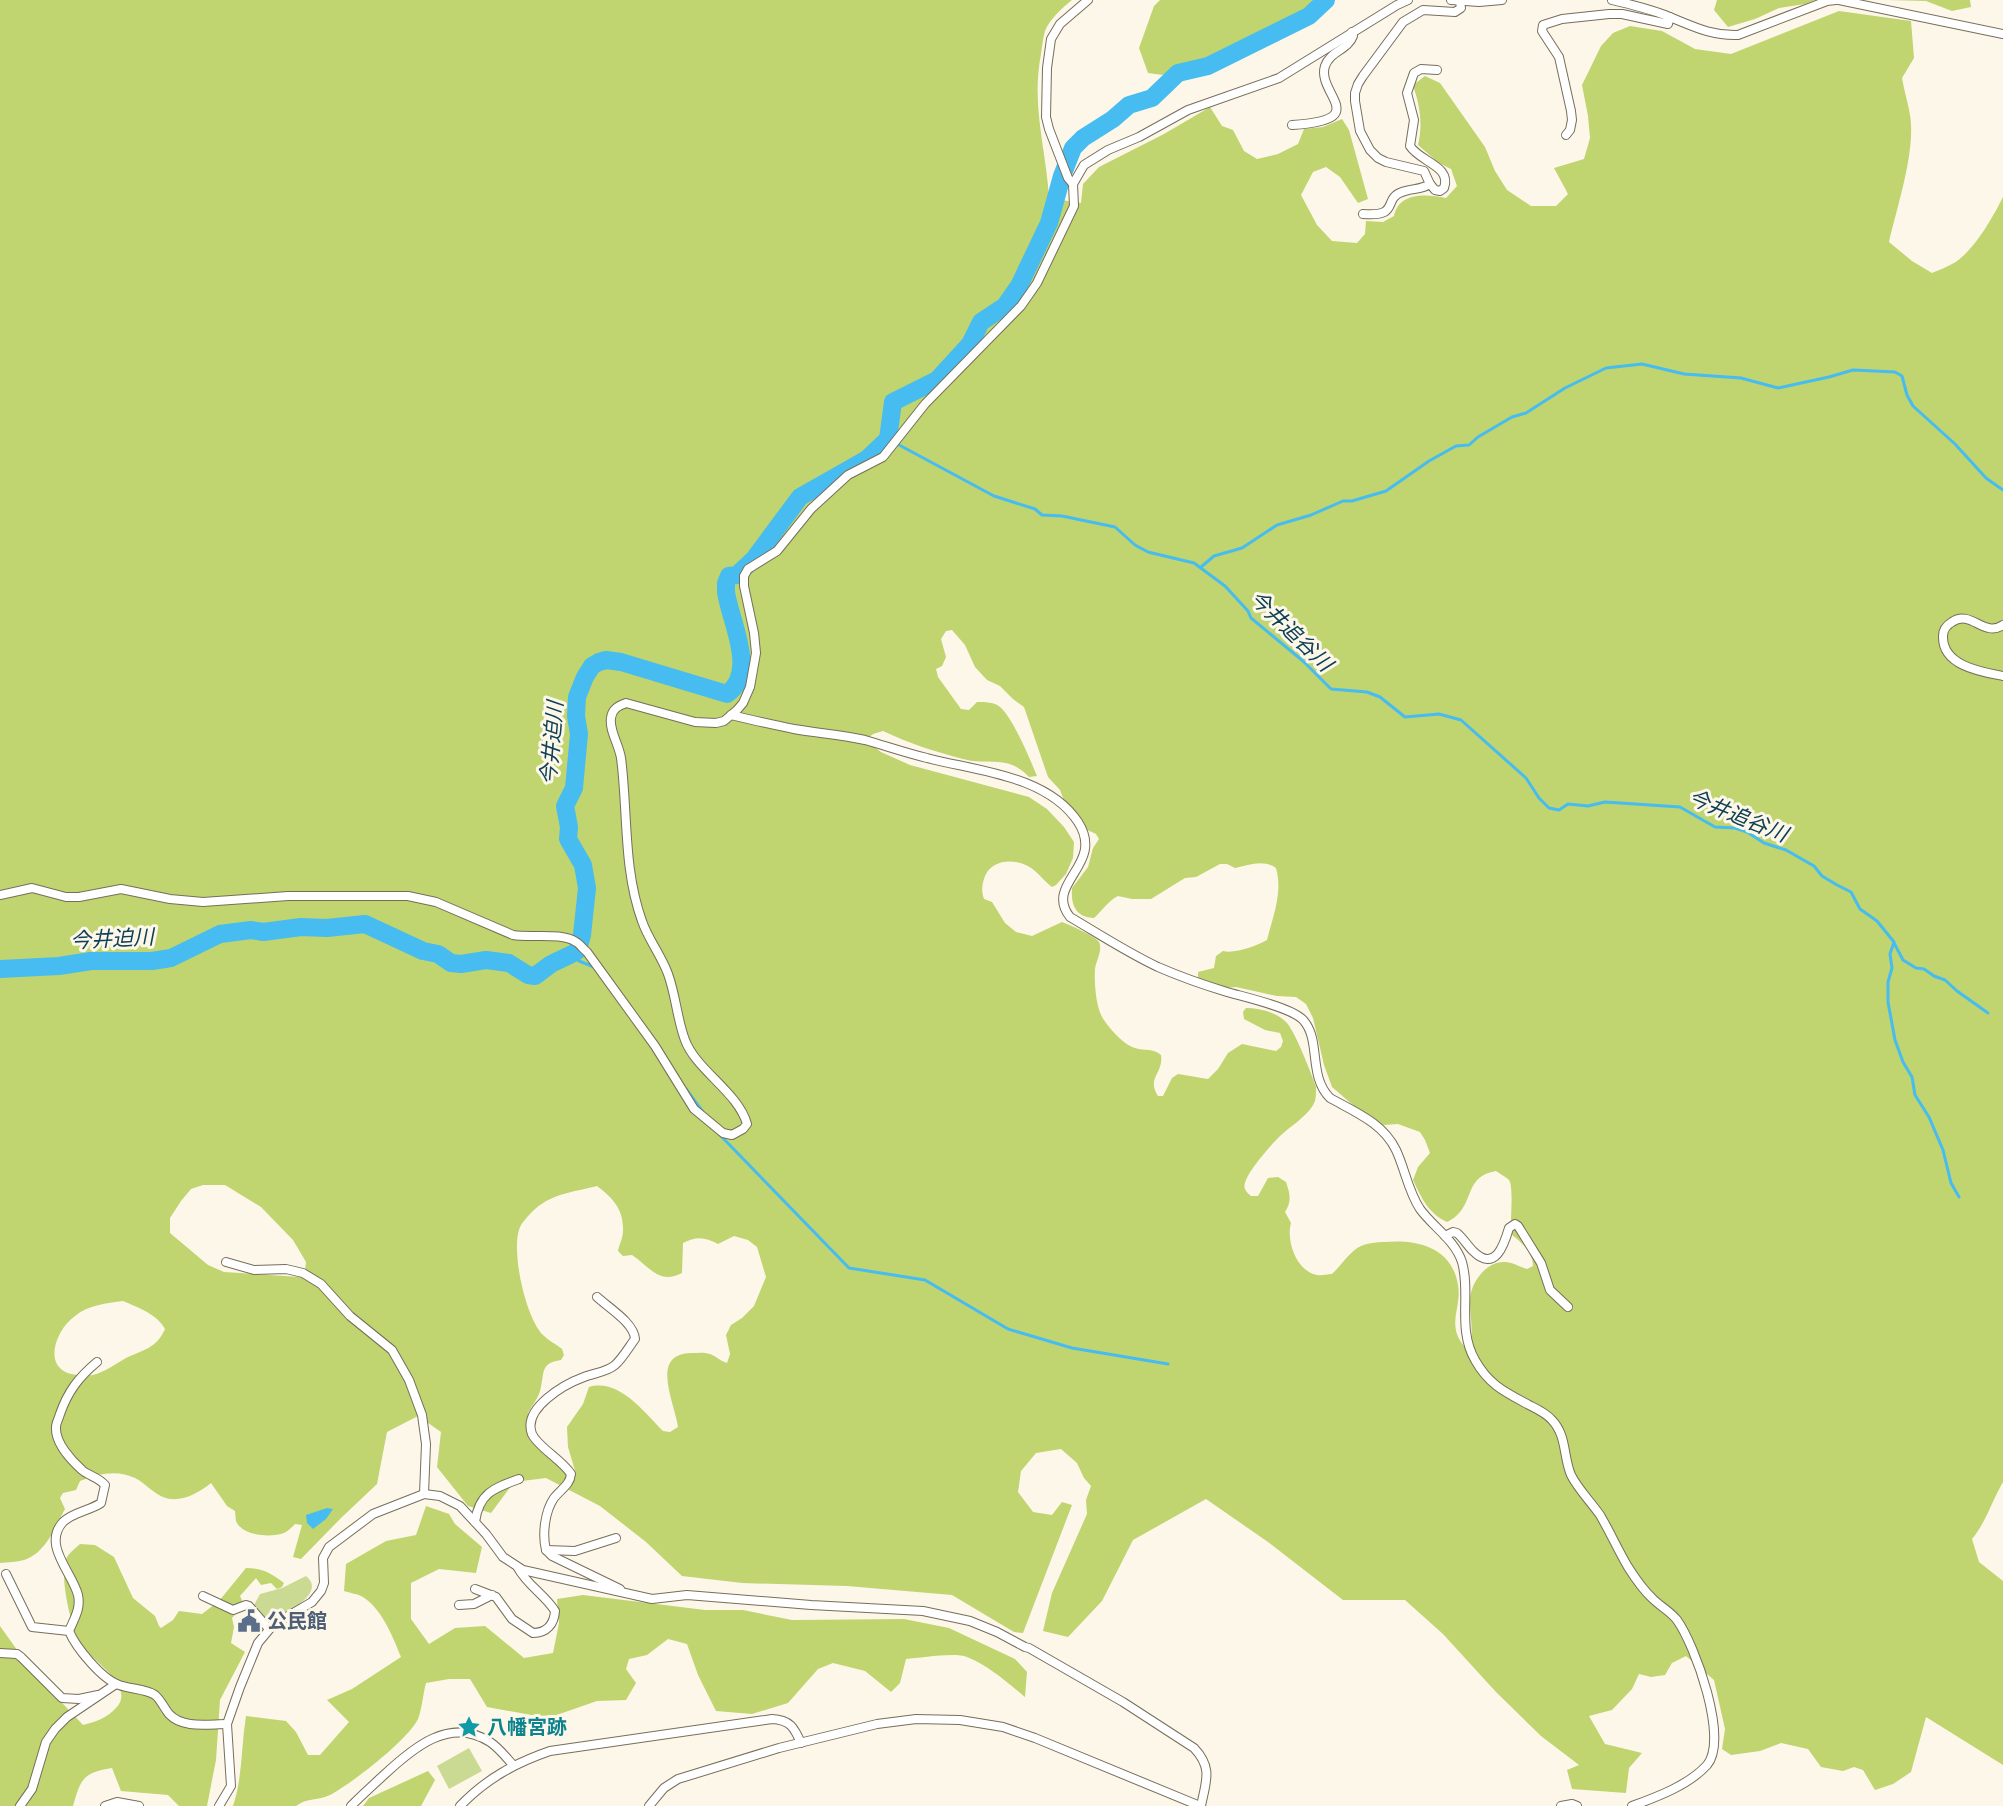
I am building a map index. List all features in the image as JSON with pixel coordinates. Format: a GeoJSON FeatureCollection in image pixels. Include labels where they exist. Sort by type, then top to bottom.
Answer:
{"type":"FeatureCollection","features":[{"type":"Feature","properties":{"kind":"street"},"geometry":{"type":"LineString","coordinates":[[1073,184],[1068,178],[1049,129],[1045,99],[1047,68],[1051,39],[1060,24],[1088,0]]}},
{"type":"Feature","properties":{"kind":"street"},"geometry":{"type":"LineString","coordinates":[[0,895],[32,888],[66,897],[79,897],[122,889],[170,899],[203,902],[288,896],[408,896],[436,902],[513,935],[565,937],[576,942],[586,952],[655,1046],[694,1109],[723,1133],[732,1135],[743,1129],[747,1125],[744,1116],[694,1056],[685,1040],[675,993],[663,961],[642,922],[629,862],[621,755],[610,721],[612,712],[618,705],[626,703],[694,722],[716,723],[731,716],[743,703],[750,687],[756,653],[744,586],[744,576],[748,569],[777,551],[811,509],[848,475],[883,457],[925,404],[1021,306],[1037,283],[1074,206],[1073,184],[1084,165],[1108,150],[1139,137],[1188,110],[1279,78],[1408,0]]}},
{"type":"Feature","properties":{"kind":"street"},"geometry":{"type":"LineString","coordinates":[[1451,0],[1502,0]]}},
{"type":"Feature","properties":{"kind":"street"},"geometry":{"type":"LineString","coordinates":[[1612,0],[1670,17],[1714,34],[1738,34],[1827,1],[1838,0],[2003,34]]}},
{"type":"Feature","properties":{"kind":"street"},"geometry":{"type":"LineString","coordinates":[[1437,70],[1420,69],[1414,73],[1407,93],[1414,120],[1410,146],[1419,157],[1441,169],[1446,178],[1444,188],[1434,190],[1424,171],[1386,162],[1370,150],[1360,130],[1355,93],[1363,75],[1403,22],[1423,10],[1455,12],[1461,8],[1460,1]]}},
{"type":"Feature","properties":{"kind":"street"},"geometry":{"type":"LineString","coordinates":[[1566,135],[1570,130],[1571,111],[1559,57],[1542,31],[1544,24],[1562,19],[1622,14],[1668,24],[1670,17]]}},
{"type":"Feature","properties":{"kind":"street"},"geometry":{"type":"LineString","coordinates":[[1292,124],[1319,123],[1335,113],[1337,105],[1335,97],[1324,70],[1328,59],[1351,43],[1352,32]]}},
{"type":"Feature","properties":{"kind":"street"},"geometry":{"type":"LineString","coordinates":[[1364,214],[1378,216],[1385,213],[1396,195],[1404,191],[1424,188],[1430,184]]}},
{"type":"Feature","properties":{"kind":"street"},"geometry":{"type":"LineString","coordinates":[[2003,625],[1993,630],[1972,620],[1956,619],[1949,623],[1943,631],[1942,640],[1945,648],[1956,661],[1973,670],[2003,676]]}},
{"type":"Feature","properties":{"kind":"street"},"geometry":{"type":"LineString","coordinates":[[731,716],[864,740],[928,759],[993,772],[1038,789],[1058,801],[1077,820],[1086,838],[1085,854],[1063,896],[1065,909],[1070,917],[1157,966],[1195,982],[1285,1010],[1304,1021],[1309,1033],[1320,1083],[1325,1093],[1381,1129],[1396,1150],[1419,1207],[1429,1221],[1445,1236],[1462,1262],[1465,1333],[1475,1360],[1492,1384],[1540,1411],[1558,1427],[1563,1437],[1574,1479],[1600,1516],[1640,1585],[1652,1599],[1676,1618],[1690,1642],[1702,1672],[1714,1727],[1715,1746],[1708,1764],[1689,1780],[1636,1805]]}},
{"type":"Feature","properties":{"kind":"street"},"geometry":{"type":"LineString","coordinates":[[1445,1236],[1456,1233],[1480,1257],[1491,1258],[1502,1250],[1509,1228],[1515,1224],[1541,1263],[1550,1290],[1568,1307]]}},
{"type":"Feature","properties":{"kind":"street"},"geometry":{"type":"LineString","coordinates":[[226,1262],[254,1270],[286,1269],[303,1273],[321,1284],[350,1316],[392,1350],[409,1380],[422,1415],[426,1444],[424,1494]]}},
{"type":"Feature","properties":{"kind":"street"},"geometry":{"type":"LineString","coordinates":[[597,1298],[629,1325],[635,1339],[614,1366],[561,1388],[543,1402],[534,1415],[531,1428],[535,1439],[560,1460],[571,1474],[568,1484],[556,1496],[548,1510],[545,1532],[546,1550],[552,1556],[628,1593]]}},
{"type":"Feature","properties":{"kind":"street"},"geometry":{"type":"LineString","coordinates":[[69,1631],[78,1612],[78,1596],[58,1554],[56,1538],[64,1521],[101,1503],[105,1485],[100,1479],[83,1471],[67,1454],[60,1442],[56,1427],[66,1396],[82,1374],[97,1362]]}},
{"type":"Feature","properties":{"kind":"street"},"geometry":{"type":"LineString","coordinates":[[475,1522],[483,1497],[506,1483],[519,1479]]}},
{"type":"Feature","properties":{"kind":"street"},"geometry":{"type":"LineString","coordinates":[[219,1806],[231,1786],[227,1724],[249,1661],[258,1643],[269,1629],[312,1602],[321,1591],[324,1583],[322,1558],[329,1546],[374,1514],[424,1494],[440,1496],[460,1506],[503,1557],[523,1570],[652,1599],[687,1595],[923,1611],[970,1621],[1029,1648],[1123,1702],[1194,1748],[1202,1757],[1207,1775],[1200,1806],[1004,1727],[960,1720],[916,1719],[877,1724],[801,1743],[678,1779],[664,1788],[650,1806]]}},
{"type":"Feature","properties":{"kind":"street"},"geometry":{"type":"LineString","coordinates":[[546,1550],[575,1551],[616,1538]]}},
{"type":"Feature","properties":{"kind":"street"},"geometry":{"type":"LineString","coordinates":[[475,1589],[496,1597],[512,1619],[534,1633],[544,1631],[552,1625],[555,1611],[524,1578],[516,1566]]}},
{"type":"Feature","properties":{"kind":"street"},"geometry":{"type":"LineString","coordinates":[[6,1574],[32,1627],[69,1631],[92,1664],[116,1684],[154,1694],[178,1721],[187,1724],[227,1724]]}},
{"type":"Feature","properties":{"kind":"street"},"geometry":{"type":"LineString","coordinates":[[203,1596],[233,1610],[249,1606],[269,1629]]}},
{"type":"Feature","properties":{"kind":"street"},"geometry":{"type":"LineString","coordinates":[[459,1605],[474,1604],[492,1596]]}},
{"type":"Feature","properties":{"kind":"street"},"geometry":{"type":"LineString","coordinates":[[0,1653],[17,1654],[62,1698],[79,1699],[101,1694]]}},
{"type":"Feature","properties":{"kind":"street"},"geometry":{"type":"LineString","coordinates":[[20,1806],[34,1785],[48,1738],[67,1717],[116,1684]]}},
{"type":"Feature","properties":{"kind":"street"},"geometry":{"type":"LineString","coordinates":[[460,1806],[474,1791],[513,1765],[550,1751],[772,1719],[784,1720],[794,1727],[801,1743]]}},
{"type":"Feature","properties":{"kind":"street"},"geometry":{"type":"LineString","coordinates":[[351,1806],[421,1744],[445,1734],[463,1733],[480,1737],[495,1747],[513,1765]]}},
{"type":"Feature","properties":{"kind":"street"},"geometry":{"type":"LineString","coordinates":[[105,1806],[117,1802],[139,1806]]}},
{"type":"Feature","properties":{"kind":"street"},"geometry":{"type":"LineString","coordinates":[[1561,1806],[1572,1804],[1577,1806]]}},
{"type":"Feature","properties":{"kind":"green space"},"geometry":{"type":"Polygon","coordinates":[[[0,0],[1072,0],[1053,18],[1045,31],[1038,73],[1038,109],[1049,198],[1081,203],[1083,184],[1099,167],[1164,134],[1210,107],[1222,126],[1233,130],[1244,151],[1257,159],[1278,154],[1298,144],[1304,129],[1323,127],[1342,119],[1349,130],[1368,199],[1358,203],[1340,177],[1326,167],[1313,172],[1301,195],[1317,225],[1332,241],[1357,243],[1365,234],[1366,221],[1383,222],[1394,216],[1401,202],[1414,196],[1446,198],[1457,186],[1451,169],[1439,163],[1418,145],[1420,115],[1413,85],[1425,76],[1440,83],[1485,147],[1495,171],[1507,190],[1531,206],[1556,206],[1568,194],[1554,168],[1584,159],[1590,138],[1582,85],[1601,46],[1613,33],[1630,26],[1662,31],[1695,49],[1731,54],[1839,11],[1911,21],[1914,58],[1902,78],[1910,115],[1910,145],[1905,179],[1889,242],[1912,261],[1932,273],[1954,263],[1969,250],[1988,224],[2003,197],[2003,1482],[1985,1519],[1972,1539],[1979,1562],[2003,1581],[2003,1765],[1926,1717],[1911,1772],[1893,1784],[1875,1790],[1863,1770],[1854,1767],[1843,1771],[1821,1767],[1808,1749],[1781,1743],[1760,1751],[1731,1755],[1722,1749],[1725,1729],[1714,1680],[1686,1656],[1672,1663],[1665,1675],[1651,1677],[1639,1674],[1632,1689],[1612,1710],[1589,1716],[1605,1744],[1642,1753],[1629,1768],[1626,1793],[1572,1789],[1567,1770],[1579,1765],[1541,1736],[1496,1692],[1443,1634],[1405,1600],[1343,1600],[1268,1542],[1206,1499],[1133,1540],[1102,1601],[1068,1637],[1043,1631],[1052,1593],[1087,1514],[1086,1500],[1091,1486],[1084,1478],[1077,1463],[1061,1449],[1036,1453],[1021,1471],[1018,1492],[1033,1512],[1052,1515],[1062,1502],[1072,1505],[1023,1633],[1014,1632],[952,1595],[847,1586],[742,1583],[682,1576],[646,1542],[600,1506],[546,1478],[514,1482],[491,1513],[468,1506],[437,1467],[441,1432],[418,1416],[387,1432],[377,1484],[301,1559],[293,1557],[302,1525],[295,1524],[278,1535],[250,1533],[239,1526],[235,1511],[227,1506],[211,1483],[188,1496],[169,1499],[159,1495],[135,1478],[114,1473],[80,1481],[76,1490],[63,1493],[60,1498],[65,1509],[44,1546],[32,1557],[0,1563],[0,0]],[[952,630],[946,631],[941,639],[946,657],[942,666],[936,669],[938,677],[961,709],[969,710],[977,702],[987,702],[1000,707],[1005,712],[1016,729],[1037,776],[1029,777],[1013,765],[1006,763],[963,759],[883,731],[868,738],[869,743],[881,752],[910,765],[1029,797],[1047,809],[1074,842],[1073,858],[1066,874],[1056,885],[1052,887],[1035,871],[1022,864],[1001,863],[994,865],[985,876],[982,888],[984,899],[992,902],[1005,923],[1016,932],[1032,936],[1062,922],[1088,934],[1099,942],[1095,981],[1097,1003],[1101,1015],[1126,1044],[1155,1051],[1161,1055],[1160,1066],[1154,1080],[1158,1096],[1163,1096],[1172,1078],[1178,1074],[1208,1079],[1218,1069],[1228,1053],[1242,1044],[1276,1051],[1281,1047],[1283,1041],[1280,1033],[1265,1030],[1244,1019],[1243,1012],[1246,1008],[1267,1011],[1285,1021],[1298,1042],[1314,1081],[1315,1101],[1308,1111],[1279,1137],[1257,1162],[1247,1178],[1245,1190],[1251,1196],[1258,1196],[1268,1178],[1278,1177],[1286,1182],[1290,1197],[1285,1212],[1291,1223],[1291,1246],[1303,1268],[1317,1275],[1332,1274],[1357,1248],[1372,1243],[1409,1242],[1431,1248],[1441,1254],[1449,1262],[1458,1285],[1456,1331],[1464,1346],[1471,1343],[1470,1301],[1473,1287],[1480,1274],[1498,1263],[1510,1263],[1527,1269],[1533,1266],[1529,1252],[1511,1234],[1512,1197],[1509,1180],[1496,1171],[1485,1174],[1473,1186],[1456,1216],[1447,1222],[1440,1218],[1426,1205],[1413,1180],[1418,1167],[1430,1153],[1420,1132],[1398,1124],[1383,1125],[1368,1118],[1332,1087],[1324,1065],[1313,1018],[1306,1004],[1296,997],[1277,996],[1236,987],[1217,989],[1198,979],[1198,972],[1214,968],[1216,956],[1223,951],[1251,947],[1267,940],[1278,895],[1276,868],[1261,863],[1235,868],[1227,864],[1220,864],[1196,877],[1185,878],[1151,899],[1118,896],[1094,918],[1078,913],[1072,900],[1072,888],[1088,867],[1093,848],[1099,839],[1096,834],[1081,827],[1065,803],[1060,790],[1048,777],[1024,707],[1000,686],[987,680],[975,667],[965,645],[952,630]],[[203,1185],[191,1189],[170,1218],[170,1233],[208,1265],[224,1272],[300,1277],[305,1272],[306,1262],[293,1240],[261,1207],[225,1185],[203,1185]],[[597,1186],[560,1195],[540,1205],[521,1225],[517,1249],[521,1282],[531,1314],[543,1335],[562,1349],[564,1355],[561,1360],[554,1361],[544,1370],[539,1394],[528,1413],[535,1431],[569,1478],[573,1478],[576,1474],[568,1447],[567,1427],[583,1404],[589,1387],[611,1387],[621,1392],[639,1406],[663,1431],[670,1432],[678,1427],[668,1381],[671,1362],[678,1355],[708,1353],[727,1363],[730,1354],[726,1335],[731,1325],[754,1306],[766,1277],[757,1247],[748,1240],[734,1236],[718,1244],[700,1238],[683,1243],[682,1273],[667,1277],[661,1276],[632,1255],[623,1256],[618,1251],[623,1231],[622,1217],[613,1200],[597,1186]],[[123,1301],[98,1305],[75,1316],[61,1332],[54,1351],[55,1360],[59,1367],[67,1373],[93,1375],[106,1370],[149,1348],[165,1329],[147,1312],[123,1301]]]}},
{"type":"Feature","properties":{"kind":"green space"},"geometry":{"type":"Polygon","coordinates":[[[1160,0],[1313,0],[1308,11],[1269,27],[1198,62],[1176,68],[1163,75],[1148,73],[1139,48],[1154,6],[1160,0]]]}},
{"type":"Feature","properties":{"kind":"green space"},"geometry":{"type":"Polygon","coordinates":[[[1717,0],[1815,0],[1779,8],[1755,19],[1728,27],[1714,10],[1717,0]]]}},
{"type":"Feature","properties":{"kind":"green space"},"geometry":{"type":"Polygon","coordinates":[[[1887,0],[1970,0],[1971,7],[1952,11],[1926,1],[1887,0]]]}},
{"type":"Feature","properties":{"kind":"green space"},"geometry":{"type":"Polygon","coordinates":[[[426,1506],[449,1514],[455,1524],[482,1547],[476,1573],[439,1569],[411,1583],[411,1619],[429,1644],[455,1628],[485,1626],[524,1658],[553,1653],[559,1623],[557,1599],[583,1595],[705,1610],[743,1610],[792,1620],[904,1619],[949,1628],[1015,1659],[1027,1672],[1025,1697],[975,1660],[946,1655],[906,1659],[900,1683],[891,1692],[865,1671],[833,1663],[818,1669],[788,1703],[752,1714],[716,1711],[698,1675],[687,1644],[668,1639],[647,1655],[629,1659],[626,1669],[636,1683],[626,1700],[597,1701],[548,1718],[487,1707],[470,1679],[449,1679],[426,1683],[418,1719],[412,1728],[378,1761],[330,1795],[305,1801],[296,1806],[233,1806],[240,1772],[246,1716],[286,1721],[296,1732],[308,1755],[320,1755],[349,1722],[327,1700],[352,1689],[401,1657],[386,1624],[370,1602],[356,1594],[344,1591],[346,1564],[386,1541],[416,1535],[426,1506]]]}},
{"type":"Feature","properties":{"kind":"green space"},"geometry":{"type":"Polygon","coordinates":[[[80,1544],[95,1545],[114,1557],[133,1598],[155,1616],[161,1628],[173,1620],[179,1611],[202,1614],[219,1601],[246,1568],[266,1572],[284,1583],[277,1589],[271,1583],[261,1585],[256,1578],[240,1596],[244,1605],[232,1618],[234,1627],[231,1643],[245,1652],[220,1700],[216,1760],[207,1806],[179,1806],[168,1795],[121,1791],[112,1768],[95,1772],[85,1778],[78,1789],[73,1806],[0,1806],[0,1626],[32,1671],[83,1725],[109,1714],[121,1700],[121,1691],[117,1683],[76,1636],[64,1575],[68,1555],[80,1544]]]}},
{"type":"Feature","properties":{"kind":"green space"},"geometry":{"type":"Polygon","coordinates":[[[306,1576],[311,1583],[311,1590],[301,1603],[270,1622],[261,1617],[254,1605],[260,1594],[282,1588],[306,1576]]]}},
{"type":"Feature","properties":{"kind":"green space"},"geometry":{"type":"Polygon","coordinates":[[[469,1748],[482,1771],[449,1789],[437,1766],[469,1748]]]}},
{"type":"Feature","properties":{"kind":"green space"},"geometry":{"type":"Polygon","coordinates":[[[428,1771],[435,1780],[421,1806],[363,1806],[369,1798],[428,1771]]]}},
{"type":"Feature","properties":{"kind":"water"},"geometry":{"type":"Polygon","coordinates":[[[327,1508],[333,1509],[326,1519],[313,1529],[307,1523],[306,1515],[327,1508]]]}},
{"type":"Feature","properties":{"kind":"waterway","name":"今井迫川"},"geometry":{"type":"LineString","coordinates":[[0,969],[59,966],[91,961],[152,961],[171,958],[220,934],[251,930],[263,932],[301,927],[327,928],[365,924],[423,951],[438,954],[451,963],[461,964],[486,960],[509,963],[528,975],[535,976],[551,964],[574,953],[578,950],[582,935],[587,888],[583,865],[568,839],[569,827],[565,806],[574,788],[579,734],[576,716],[577,697],[592,666],[606,660],[621,662],[727,694],[736,684],[741,660],[740,646],[726,592],[729,576],[737,575],[754,559],[800,497],[867,459],[888,439],[893,402],[937,380],[970,344],[981,322],[1005,306],[1019,286],[1049,223],[1062,176],[1073,148],[1083,138],[1113,119],[1129,105],[1152,98],[1178,73],[1208,66],[1309,16],[1326,0]]}},
{"type":"Feature","properties":{"kind":"waterway"},"geometry":{"type":"LineString","coordinates":[[1201,567],[1214,556],[1242,548],[1277,525],[1311,515],[1343,501],[1352,501],[1386,491],[1429,461],[1456,446],[1469,445],[1512,417],[1526,413],[1565,388],[1606,368],[1642,364],[1684,374],[1741,378],[1778,388],[1853,370],[1895,372],[1902,376],[1907,395],[1913,406],[1955,444],[1986,478],[2003,490]]}},
{"type":"Feature","properties":{"kind":"waterway","name":"今井追谷川"},"geometry":{"type":"LineString","coordinates":[[888,439],[994,496],[1035,509],[1042,515],[1062,516],[1115,527],[1135,545],[1148,552],[1194,563],[1225,586],[1248,611],[1251,618],[1303,661],[1331,689],[1367,692],[1380,697],[1405,717],[1439,714],[1461,720],[1526,778],[1539,798],[1549,808],[1559,810],[1568,804],[1588,806],[1605,802],[1680,807],[1715,827],[1735,828],[1747,832],[1764,843],[1786,850],[1814,866],[1822,876],[1851,892],[1860,909],[1877,921],[1894,942],[1890,954],[1892,968],[1888,982],[1888,1002],[1895,1040],[1903,1062],[1912,1077],[1915,1095],[1929,1117],[1943,1150],[1951,1183],[1959,1197]]}},
{"type":"Feature","properties":{"kind":"waterway"},"geometry":{"type":"LineString","coordinates":[[1894,943],[1903,960],[1945,980],[1988,1013]]}},
{"type":"Feature","properties":{"kind":"waterway"},"geometry":{"type":"LineString","coordinates":[[574,953],[579,961],[594,967]]}},
{"type":"Feature","properties":{"kind":"waterway"},"geometry":{"type":"LineString","coordinates":[[686,1089],[703,1112]]}},
{"type":"Feature","properties":{"kind":"waterway"},"geometry":{"type":"LineString","coordinates":[[720,1135],[849,1268],[925,1280],[1008,1329],[1072,1348],[1168,1364]]}},
{"type":"Feature","properties":{"kind":"place","name":"公民館"},"geometry":{"type":"Point","coordinates":[249,1621]}},
{"type":"Feature","properties":{"kind":"place","name":"八幡宮跡"},"geometry":{"type":"Point","coordinates":[469,1727]}}]}
